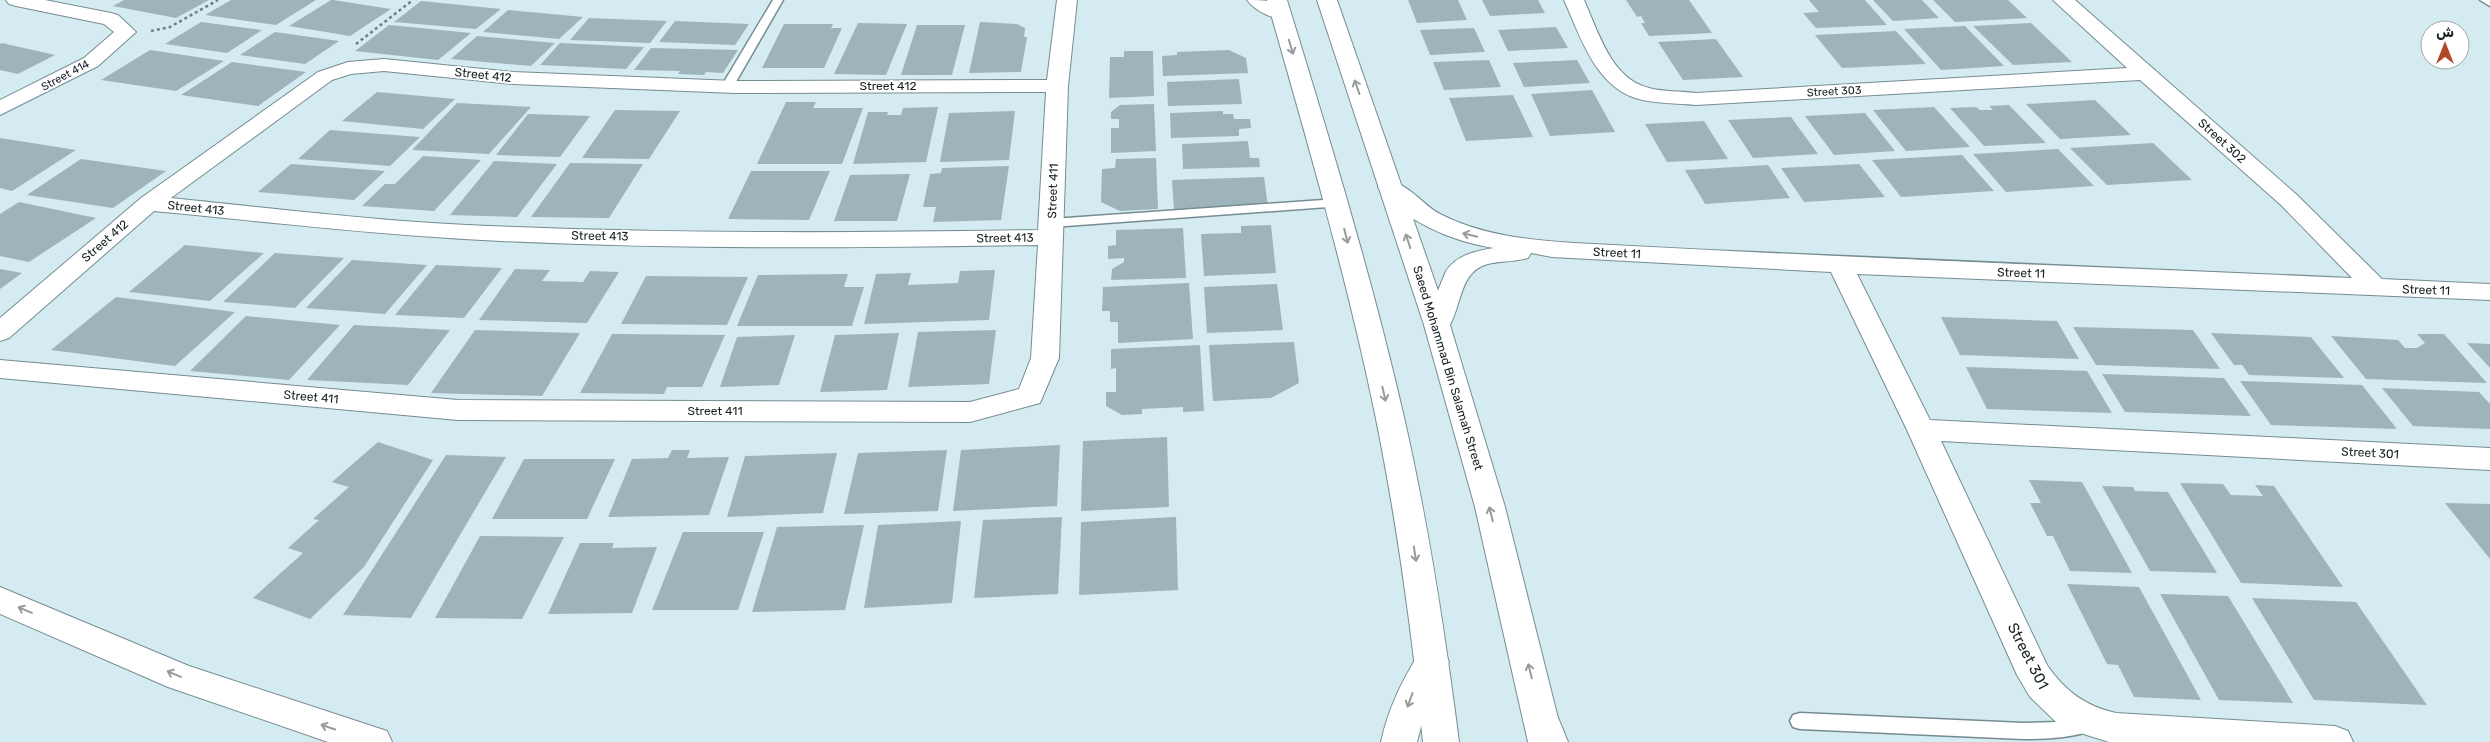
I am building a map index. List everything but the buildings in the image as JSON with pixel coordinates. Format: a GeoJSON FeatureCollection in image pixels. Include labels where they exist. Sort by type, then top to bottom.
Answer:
{"type":"FeatureCollection","features":[{"type":"Feature","properties":{"kind":"street"},"geometry":{"type":"LineString","coordinates":[[16,0],[111,19],[126,32],[117,40]]}},
{"type":"Feature","properties":{"kind":"street","name":"Street 411"},"geometry":{"type":"LineString","coordinates":[[0,369],[458,410],[970,412],[1030,396],[1045,358],[1052,230],[1056,86],[1067,0]]}},
{"type":"Feature","properties":{"kind":"street"},"geometry":{"type":"LineString","coordinates":[[1257,0],[1279,7],[1337,203],[1388,413],[1409,515],[1432,662],[1441,742]]}},
{"type":"Feature","properties":{"kind":"street","name":"Saeed Mohammad Bin Salamah Street"},"geometry":{"type":"LineString","coordinates":[[1327,0],[1437,325],[1490,507],[1546,734]]}},
{"type":"Feature","properties":{"kind":"street","name":"Street 303"},"geometry":{"type":"LineString","coordinates":[[1574,0],[1603,60],[1617,80],[1642,93],[1696,98],[2145,73]]}},
{"type":"Feature","properties":{"kind":"street","name":"Street 302"},"geometry":{"type":"LineString","coordinates":[[2063,0],[2289,200],[2376,288]]}},
{"type":"Feature","properties":{"kind":"street","name":"Street 414"},"geometry":{"type":"LineString","coordinates":[[0,108],[91,62],[117,40]]}},
{"type":"Feature","properties":{"kind":"street","name":"Street 412"},"geometry":{"type":"LineString","coordinates":[[0,332],[149,203],[325,76],[348,68],[384,65],[513,78],[727,87],[1056,86]]}},
{"type":"Feature","properties":{"kind":"street","name":"Street 11"},"geometry":{"type":"LineString","coordinates":[[1390,187],[1421,213],[1452,230],[1479,238],[1552,249],[1840,265],[2490,292]]}},
{"type":"Feature","properties":{"kind":"street","name":"Street 413"},"geometry":{"type":"LineString","coordinates":[[149,203],[339,222],[509,234],[786,241],[1052,230]]}},
{"type":"Feature","properties":{"kind":"street","name":"Street 11"},"geometry":{"type":"LineString","coordinates":[[1437,325],[1444,313],[1454,278],[1458,271],[1466,265],[1493,255],[1552,249]]}},
{"type":"Feature","properties":{"kind":"street","name":"Street 301"},"geometry":{"type":"LineString","coordinates":[[1840,265],[1921,430],[2034,675],[2046,694],[2091,724],[2116,728],[2335,742]]}},
{"type":"Feature","properties":{"kind":"street","name":"Street 301"},"geometry":{"type":"LineString","coordinates":[[1921,430],[2490,459]]}},
{"type":"Feature","properties":{"kind":"street"},"geometry":{"type":"LineString","coordinates":[[0,600],[180,677],[374,742]]}},
{"type":"Feature","properties":{"kind":"street"},"geometry":{"type":"LineString","coordinates":[[1399,742],[1405,714],[1414,690],[1432,662]]}},
{"type":"Feature","properties":{"kind":"lane"},"geometry":{"type":"LineString","coordinates":[[727,87],[778,0]]}},
{"type":"Feature","properties":{"kind":"lane"},"geometry":{"type":"LineString","coordinates":[[2485,0],[2490,3]]}},
{"type":"Feature","properties":{"kind":"lane"},"geometry":{"type":"LineString","coordinates":[[1052,230],[1337,203]]}},
{"type":"Feature","properties":{"kind":"lane"},"geometry":{"type":"LineString","coordinates":[[1800,720],[2023,732],[2057,730],[2091,724]]}},
{"type":"Feature","properties":{"kind":"path"},"geometry":{"type":"LineString","coordinates":[[117,40],[170,26],[218,0]]}},
{"type":"Feature","properties":{"kind":"path"},"geometry":{"type":"LineString","coordinates":[[348,68],[344,52],[413,0]]}}]}
